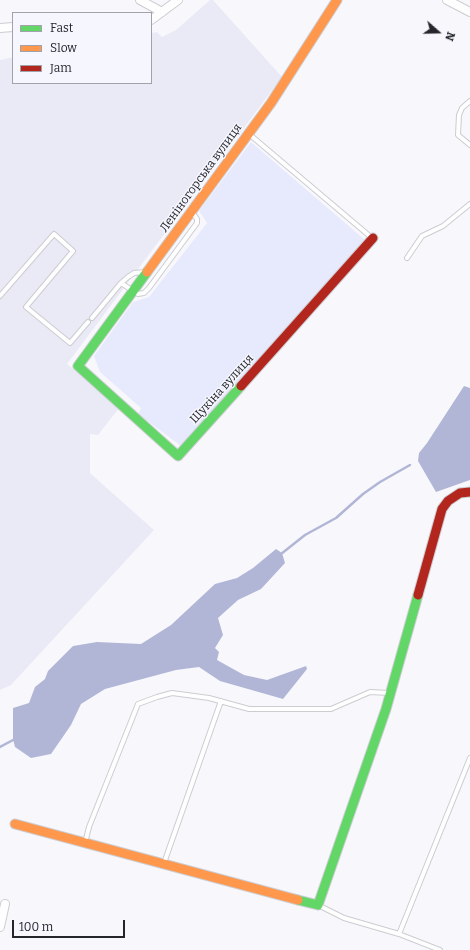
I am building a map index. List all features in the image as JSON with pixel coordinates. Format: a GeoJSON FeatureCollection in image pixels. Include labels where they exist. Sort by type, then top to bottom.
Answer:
{"type":"FeatureCollection","features":[{"type":"Feature","properties":{"kind":"street"},"geometry":{"type":"LineString","coordinates":[[140,0],[162,12]]}},
{"type":"Feature","properties":{"kind":"street"},"geometry":{"type":"LineString","coordinates":[[152,19],[178,0]]}},
{"type":"Feature","properties":{"kind":"street","name":"Леніногорська вулиця"},"geometry":{"type":"LineString","coordinates":[[78,366],[283,86],[337,0]]}},
{"type":"Feature","properties":{"kind":"street"},"geometry":{"type":"LineString","coordinates":[[448,0],[470,12]]}},
{"type":"Feature","properties":{"kind":"street"},"geometry":{"type":"LineString","coordinates":[[0,28],[12,27]]}},
{"type":"Feature","properties":{"kind":"street","name":"Щукіна вулиця"},"geometry":{"type":"LineString","coordinates":[[78,366],[178,456],[372,238]]}},
{"type":"Feature","properties":{"kind":"street"},"geometry":{"type":"LineString","coordinates":[[15,824],[318,905],[381,727],[442,509],[448,501],[460,493],[470,492]]}},
{"type":"Feature","properties":{"kind":"street"},"geometry":{"type":"LineString","coordinates":[[0,927],[5,904]]}},
{"type":"Feature","properties":{"kind":"lane"},"geometry":{"type":"LineString","coordinates":[[470,101],[462,108],[459,115],[458,135],[470,145]]}},
{"type":"Feature","properties":{"kind":"lane"},"geometry":{"type":"LineString","coordinates":[[248,134],[372,238]]}},
{"type":"Feature","properties":{"kind":"lane"},"geometry":{"type":"LineString","coordinates":[[407,258],[422,236],[443,226],[470,204]]}},
{"type":"Feature","properties":{"kind":"lane"},"geometry":{"type":"LineString","coordinates":[[121,283],[138,294],[144,293],[149,288],[197,223],[197,219],[192,212]]}},
{"type":"Feature","properties":{"kind":"lane"},"geometry":{"type":"LineString","coordinates":[[0,296],[54,234],[73,252],[26,307],[70,343],[88,322]]}},
{"type":"Feature","properties":{"kind":"lane"},"geometry":{"type":"LineString","coordinates":[[92,318],[121,283],[134,273],[148,272]]}},
{"type":"Feature","properties":{"kind":"lane"},"geometry":{"type":"LineString","coordinates":[[85,843],[89,827],[138,704],[172,693],[209,698],[249,710],[331,709],[370,692],[391,693]]}},
{"type":"Feature","properties":{"kind":"lane"},"geometry":{"type":"LineString","coordinates":[[163,864],[221,701]]}},
{"type":"Feature","properties":{"kind":"lane"},"geometry":{"type":"LineString","coordinates":[[399,934],[470,758]]}},
{"type":"Feature","properties":{"kind":"lane"},"geometry":{"type":"LineString","coordinates":[[318,905],[344,918],[399,934],[440,950]]}},
{"type":"Feature","properties":{"kind":"shaded area"},"geometry":{"type":"Polygon","coordinates":[[[210,0],[213,0],[282,77],[67,364],[120,407],[98,435],[90,434],[90,473],[154,530],[11,685],[0,690],[0,60],[12,57],[12,84],[152,84],[152,33],[157,32],[162,37],[176,30],[210,0]]]}},
{"type":"Feature","properties":{"kind":"shaded area"},"geometry":{"type":"Polygon","coordinates":[[[251,142],[365,240],[181,446],[138,414],[141,408],[100,372],[94,356],[133,302],[149,297],[207,223],[199,211],[251,142]]]}},
{"type":"Feature","properties":{"kind":"water"},"geometry":{"type":"Polygon","coordinates":[[[464,386],[470,388],[470,480],[436,492],[418,461],[419,453],[464,386]]]}},
{"type":"Feature","properties":{"kind":"water"},"geometry":{"type":"Polygon","coordinates":[[[276,549],[282,553],[285,563],[261,589],[238,600],[218,618],[223,635],[215,648],[219,652],[217,660],[244,675],[267,680],[306,666],[307,669],[283,699],[220,681],[199,667],[176,670],[105,689],[81,704],[71,725],[51,754],[31,758],[15,747],[13,739],[13,708],[29,703],[35,687],[45,679],[48,671],[73,646],[97,642],[141,644],[171,625],[215,584],[237,578],[253,568],[276,549]]]}},
{"type":"Feature","properties":{"kind":"waterway"},"geometry":{"type":"LineString","coordinates":[[281,554],[305,535],[336,518],[363,494],[380,482],[410,465]]}},
{"type":"Feature","properties":{"kind":"waterway"},"geometry":{"type":"LineString","coordinates":[[0,747],[15,739]]}},
{"type":"Feature","properties":{"kind":"traffic: fast"},"geometry":{"type":"LineString","coordinates":[[147,272],[78,366],[178,456],[241,386]]}},
{"type":"Feature","properties":{"kind":"traffic: fast"},"geometry":{"type":"LineString","coordinates":[[298,900],[318,905],[386,709],[418,595]]}},
{"type":"Feature","properties":{"kind":"traffic: slow"},"geometry":{"type":"LineString","coordinates":[[147,272],[271,103],[337,0]]}},
{"type":"Feature","properties":{"kind":"traffic: slow"},"geometry":{"type":"LineString","coordinates":[[15,824],[298,900]]}},
{"type":"Feature","properties":{"kind":"traffic: jam"},"geometry":{"type":"LineString","coordinates":[[241,386],[373,238]]}},
{"type":"Feature","properties":{"kind":"traffic: jam"},"geometry":{"type":"LineString","coordinates":[[418,595],[442,509],[448,501],[460,493],[470,492]]}}]}
